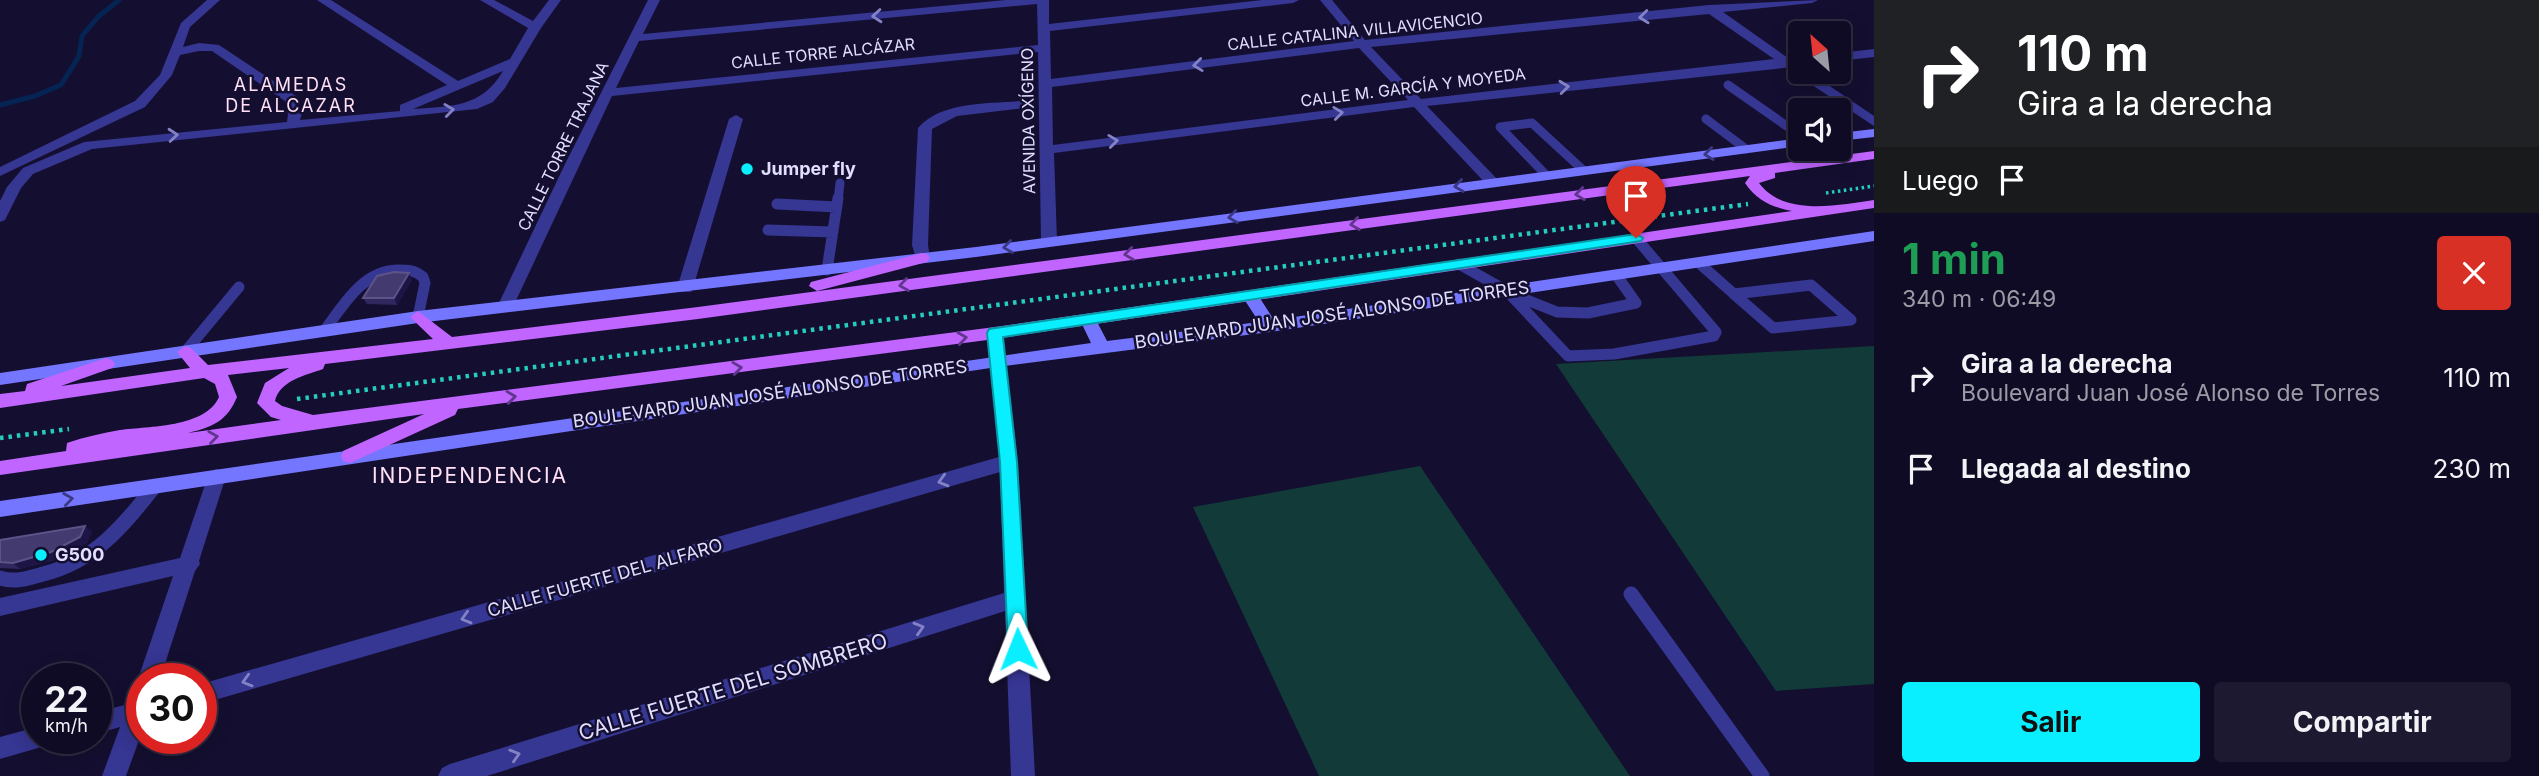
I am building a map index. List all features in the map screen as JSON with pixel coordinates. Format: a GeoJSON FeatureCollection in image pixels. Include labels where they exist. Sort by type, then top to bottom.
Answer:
{"type":"FeatureCollection","features":[{"type":"Feature","properties":{"kind":"main road"},"geometry":{"type":"LineString","coordinates":[[1851,159],[1874,155]]}},
{"type":"Feature","properties":{"kind":"main road"},"geometry":{"type":"LineString","coordinates":[[0,401],[205,372],[698,313],[1835,161]]}},
{"type":"Feature","properties":{"kind":"main road"},"geometry":{"type":"LineString","coordinates":[[1833,210],[1793,207],[1772,201],[1754,188],[1752,183],[1755,179],[1837,161]]}},
{"type":"Feature","properties":{"kind":"main road","name":"BOULEVARD JUAN JOSÉ ALONSO DE TORRES"},"geometry":{"type":"LineString","coordinates":[[0,468],[318,421],[1088,320],[1874,205]]}},
{"type":"Feature","properties":{"kind":"main road"},"geometry":{"type":"LineString","coordinates":[[698,313],[854,278],[922,258]]}},
{"type":"Feature","properties":{"kind":"main road"},"geometry":{"type":"LineString","coordinates":[[418,317],[448,342]]}},
{"type":"Feature","properties":{"kind":"main road"},"geometry":{"type":"LineString","coordinates":[[318,421],[277,412],[266,403],[268,391],[281,380],[326,362],[375,351]]}},
{"type":"Feature","properties":{"kind":"main road"},"geometry":{"type":"LineString","coordinates":[[34,463],[83,444],[176,430],[209,420],[223,407],[226,398],[224,383],[220,378],[205,372],[185,352]]}},
{"type":"Feature","properties":{"kind":"main road"},"geometry":{"type":"LineString","coordinates":[[0,401],[106,364]]}},
{"type":"Feature","properties":{"kind":"main road"},"geometry":{"type":"LineString","coordinates":[[351,456],[466,403]]}},
{"type":"Feature","properties":{"kind":"street"},"geometry":{"type":"LineString","coordinates":[[0,172],[140,104],[160,83],[185,26],[214,0]]}},
{"type":"Feature","properties":{"kind":"street"},"geometry":{"type":"LineString","coordinates":[[323,0],[457,86]]}},
{"type":"Feature","properties":{"kind":"street"},"geometry":{"type":"LineString","coordinates":[[486,0],[535,27]]}},
{"type":"Feature","properties":{"kind":"street"},"geometry":{"type":"LineString","coordinates":[[0,217],[7,187],[51,160],[105,141],[453,109],[482,103],[501,85],[535,27],[555,0]]}},
{"type":"Feature","properties":{"kind":"street","name":"CALLE TORRE TRAJANA"},"geometry":{"type":"LineString","coordinates":[[505,307],[654,0]]}},
{"type":"Feature","properties":{"kind":"street"},"geometry":{"type":"LineString","coordinates":[[637,38],[1043,0]]}},
{"type":"Feature","properties":{"kind":"street","name":"AVENIDA OXÍGENO"},"geometry":{"type":"LineString","coordinates":[[1043,0],[1049,241]]}},
{"type":"Feature","properties":{"kind":"street"},"geometry":{"type":"LineString","coordinates":[[1043,28],[1293,0]]}},
{"type":"Feature","properties":{"kind":"street"},"geometry":{"type":"LineString","coordinates":[[1326,0],[1362,44],[1492,182]]}},
{"type":"Feature","properties":{"kind":"street"},"geometry":{"type":"LineString","coordinates":[[1697,0],[1786,62]]}},
{"type":"Feature","properties":{"kind":"street","name":"CALLE CATALINA VILLAVICENCIO"},"geometry":{"type":"LineString","coordinates":[[1044,84],[1362,44],[1812,0]]}},
{"type":"Feature","properties":{"kind":"street"},"geometry":{"type":"LineString","coordinates":[[175,53],[199,47],[215,48],[291,99],[295,114],[293,123]]}},
{"type":"Feature","properties":{"kind":"street","name":"CALLE TORRE ALCÁZAR"},"geometry":{"type":"LineString","coordinates":[[607,93],[1043,48]]}},
{"type":"Feature","properties":{"kind":"street"},"geometry":{"type":"LineString","coordinates":[[1852,56],[1874,53]]}},
{"type":"Feature","properties":{"kind":"street"},"geometry":{"type":"LineString","coordinates":[[388,115],[513,62]]}},
{"type":"Feature","properties":{"kind":"street","name":"CALLE M. GARCÍA Y MOYEDA"},"geometry":{"type":"LineString","coordinates":[[1045,150],[1418,103],[1786,62]]}},
{"type":"Feature","properties":{"kind":"street"},"geometry":{"type":"LineString","coordinates":[[1819,84],[1874,122]]}},
{"type":"Feature","properties":{"kind":"street"},"geometry":{"type":"LineString","coordinates":[[922,258],[920,245],[925,128],[930,122],[946,115],[1020,105]]}},
{"type":"Feature","properties":{"kind":"street"},"geometry":{"type":"LineString","coordinates":[[685,288],[736,119]]}},
{"type":"Feature","properties":{"kind":"street"},"geometry":{"type":"LineString","coordinates":[[1851,136],[1874,133]]}},
{"type":"Feature","properties":{"kind":"street"},"geometry":{"type":"LineString","coordinates":[[0,379],[418,317],[685,288],[1788,144]]}},
{"type":"Feature","properties":{"kind":"street","name":"BOULEVARD JUAN JOSÉ ALONSO DE TORRES"},"geometry":{"type":"LineString","coordinates":[[0,509],[997,360],[1270,326],[1505,289],[1665,270],[1874,236]]}},
{"type":"Feature","properties":{"kind":"street"},"geometry":{"type":"LineString","coordinates":[[1250,296],[1270,326]]}},
{"type":"Feature","properties":{"kind":"street"},"geometry":{"type":"LineString","coordinates":[[1088,320],[1101,347]]}},
{"type":"Feature","properties":{"kind":"street"},"geometry":{"type":"LineString","coordinates":[[995,333],[1009,462],[1023,776]]}},
{"type":"Feature","properties":{"kind":"street","name":"CALLE FUERTE DEL ALFARO"},"geometry":{"type":"LineString","coordinates":[[217,689],[1009,462]]}},
{"type":"Feature","properties":{"kind":"street"},"geometry":{"type":"LineString","coordinates":[[155,663],[190,564],[217,476]]}},
{"type":"Feature","properties":{"kind":"street"},"geometry":{"type":"LineString","coordinates":[[0,607],[190,564]]}},
{"type":"Feature","properties":{"kind":"street","name":"CALLE FUERTE DEL SOMBRERO"},"geometry":{"type":"LineString","coordinates":[[450,776],[1016,598]]}},
{"type":"Feature","properties":{"kind":"street"},"geometry":{"type":"LineString","coordinates":[[0,748],[21,742]]}},
{"type":"Feature","properties":{"kind":"street"},"geometry":{"type":"LineString","coordinates":[[114,776],[126,745]]}},
{"type":"Feature","properties":{"kind":"lane"},"geometry":{"type":"LineString","coordinates":[[1728,85],[1788,127]]}},
{"type":"Feature","properties":{"kind":"lane"},"geometry":{"type":"LineString","coordinates":[[1706,119],[1746,149]]}},
{"type":"Feature","properties":{"kind":"lane"},"geometry":{"type":"LineString","coordinates":[[1546,175],[1500,127],[1532,123],[1583,170]]}},
{"type":"Feature","properties":{"kind":"lane"},"geometry":{"type":"LineString","coordinates":[[827,270],[840,183]]}},
{"type":"Feature","properties":{"kind":"lane"},"geometry":{"type":"LineString","coordinates":[[777,204],[837,207]]}},
{"type":"Feature","properties":{"kind":"lane"},"geometry":{"type":"LineString","coordinates":[[768,230],[833,232]]}},
{"type":"Feature","properties":{"kind":"lane"},"geometry":{"type":"LineString","coordinates":[[1505,289],[1568,356],[1614,354],[1714,336],[1716,332],[1636,238]]}},
{"type":"Feature","properties":{"kind":"lane"},"geometry":{"type":"LineString","coordinates":[[1459,264],[1552,311],[1575,314],[1636,303],[1617,276]]}},
{"type":"Feature","properties":{"kind":"lane"},"geometry":{"type":"LineString","coordinates":[[1700,264],[1734,294],[1773,328],[1851,320],[1811,285],[1734,294]]}},
{"type":"Feature","properties":{"kind":"lane"},"geometry":{"type":"LineString","coordinates":[[324,331],[368,277],[386,270],[413,271],[423,277],[425,283],[418,317]]}},
{"type":"Feature","properties":{"kind":"lane"},"geometry":{"type":"LineString","coordinates":[[185,352],[239,287]]}},
{"type":"Feature","properties":{"kind":"lane"},"geometry":{"type":"LineString","coordinates":[[0,578],[9,581],[41,575],[85,561],[112,539],[153,487]]}},
{"type":"Feature","properties":{"kind":"lane"},"geometry":{"type":"LineString","coordinates":[[1631,594],[1762,776]]}},
{"type":"Feature","properties":{"kind":"path"},"geometry":{"type":"LineString","coordinates":[[1823,193],[1874,186]]}},
{"type":"Feature","properties":{"kind":"path"},"geometry":{"type":"LineString","coordinates":[[266,403],[1772,201]]}},
{"type":"Feature","properties":{"kind":"path"},"geometry":{"type":"LineString","coordinates":[[0,438],[83,428]]}},
{"type":"Feature","properties":{"kind":"green space"},"geometry":{"type":"Polygon","coordinates":[[[1874,346],[1874,684],[1776,691],[1556,364],[1874,346]]]}},
{"type":"Feature","properties":{"kind":"green space"},"geometry":{"type":"Polygon","coordinates":[[[1420,466],[1630,776],[1319,776],[1193,507],[1420,466]]]}},
{"type":"Feature","properties":{"kind":"building"},"geometry":{"type":"Polygon","coordinates":[[[394,272],[409,273],[394,298],[363,298],[377,276],[394,272]]]}},
{"type":"Feature","properties":{"kind":"building"},"geometry":{"type":"Polygon","coordinates":[[[85,526],[80,537],[51,552],[13,563],[0,562],[0,540],[85,526]]]}},
{"type":"Feature","properties":{"kind":"waterway"},"geometry":{"type":"LineString","coordinates":[[0,105],[35,96],[61,85],[79,56],[82,36],[98,17],[119,0]]}},
{"type":"Feature","properties":{"kind":"place","name":"Jumper fly"},"geometry":{"type":"Point","coordinates":[747,169]}},
{"type":"Feature","properties":{"kind":"place","name":"G500"},"geometry":{"type":"Point","coordinates":[41,555]}},
{"type":"Feature","properties":{"kind":"district","name":"ALAMEDAS DE ALCAZAR"},"geometry":{"type":"Point","coordinates":[291,95]}},
{"type":"Feature","properties":{"kind":"district","name":"INDEPENDENCIA"},"geometry":{"type":"Point","coordinates":[470,476]}},
{"type":"Feature","properties":{"kind":"route"},"geometry":{"type":"LineString","coordinates":[[1018,649],[1009,462],[995,333],[1636,238]]}}]}
